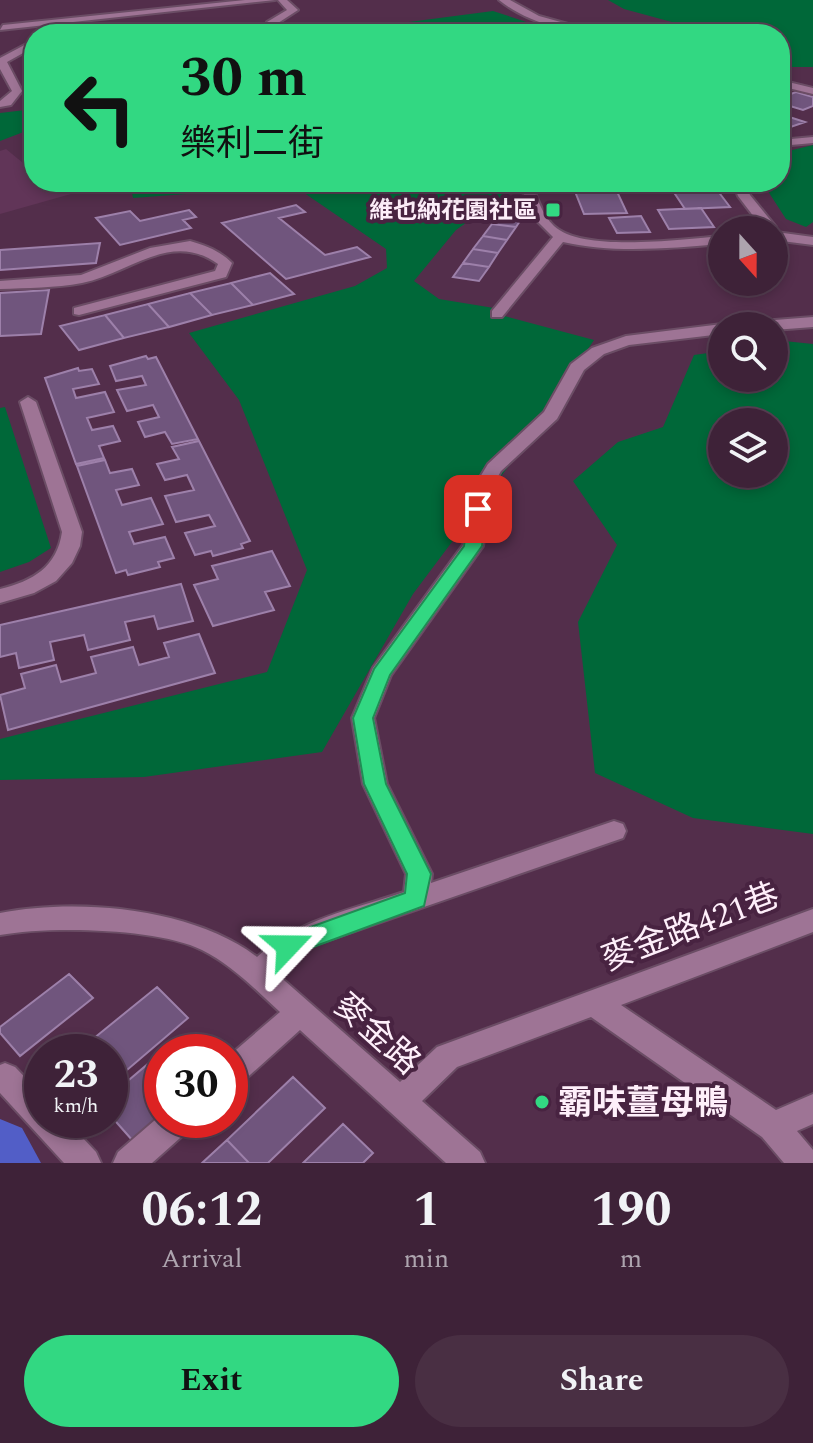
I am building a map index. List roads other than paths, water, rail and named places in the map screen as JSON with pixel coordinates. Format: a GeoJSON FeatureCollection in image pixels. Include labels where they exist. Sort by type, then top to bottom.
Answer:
{"type":"FeatureCollection","features":[{"type":"Feature","properties":{"kind":"street"},"geometry":{"type":"LineString","coordinates":[[40,24],[271,0]]}},
{"type":"Feature","properties":{"kind":"street"},"geometry":{"type":"LineString","coordinates":[[274,24],[272,22],[293,10],[282,0]]}},
{"type":"Feature","properties":{"kind":"street"},"geometry":{"type":"LineString","coordinates":[[503,0],[536,18],[560,24]]}},
{"type":"Feature","properties":{"kind":"street"},"geometry":{"type":"LineString","coordinates":[[109,24],[113,16]]}},
{"type":"Feature","properties":{"kind":"street"},"geometry":{"type":"LineString","coordinates":[[3,28],[24,26]]}},
{"type":"Feature","properties":{"kind":"street"},"geometry":{"type":"LineString","coordinates":[[0,104],[7,103],[17,91],[1,61],[24,48]]}},
{"type":"Feature","properties":{"kind":"street"},"geometry":{"type":"LineString","coordinates":[[790,85],[813,88]]}},
{"type":"Feature","properties":{"kind":"street"},"geometry":{"type":"LineString","coordinates":[[790,142],[813,140]]}},
{"type":"Feature","properties":{"kind":"street"},"geometry":{"type":"LineString","coordinates":[[529,192],[539,213],[560,237],[600,245],[708,241]]}},
{"type":"Feature","properties":{"kind":"street"},"geometry":{"type":"LineString","coordinates":[[743,192],[759,216]]}},
{"type":"Feature","properties":{"kind":"street"},"geometry":{"type":"LineString","coordinates":[[497,314],[560,237]]}},
{"type":"Feature","properties":{"kind":"street"},"geometry":{"type":"LineString","coordinates":[[788,237],[813,241]]}},
{"type":"Feature","properties":{"kind":"street"},"geometry":{"type":"LineString","coordinates":[[0,285],[81,279],[115,271],[142,254],[172,247],[197,245],[211,249],[225,263],[221,274],[79,311]]}},
{"type":"Feature","properties":{"kind":"street"},"geometry":{"type":"LineString","coordinates":[[788,324],[813,322]]}},
{"type":"Feature","properties":{"kind":"street"},"geometry":{"type":"LineString","coordinates":[[416,899],[419,874],[375,784],[363,718],[381,673],[473,546],[483,487],[494,468],[551,415],[577,367],[598,351],[626,341],[708,331]]}},
{"type":"Feature","properties":{"kind":"street"},"geometry":{"type":"LineString","coordinates":[[0,596],[46,580],[67,559],[71,548],[72,532],[28,402]]}},
{"type":"Feature","properties":{"kind":"street"},"geometry":{"type":"LineString","coordinates":[[258,974],[288,946],[308,936],[614,831]]}},
{"type":"Feature","properties":{"kind":"street","name":"麥金路"},"geometry":{"type":"LineString","coordinates":[[2,922],[71,920],[178,930],[224,948],[258,974],[469,1163]]}},
{"type":"Feature","properties":{"kind":"street","name":"麥金路421巷"},"geometry":{"type":"LineString","coordinates":[[400,1102],[447,1057],[813,920]]}},
{"type":"Feature","properties":{"kind":"street","name":"麥金路421巷"},"geometry":{"type":"LineString","coordinates":[[594,1003],[773,1126],[804,1163]]}},
{"type":"Feature","properties":{"kind":"street"},"geometry":{"type":"LineString","coordinates":[[248,1058],[300,1012]]}},
{"type":"Feature","properties":{"kind":"street"},"geometry":{"type":"LineString","coordinates":[[5,1077],[24,1097]]}},
{"type":"Feature","properties":{"kind":"street"},"geometry":{"type":"LineString","coordinates":[[773,1126],[813,1109]]}},
{"type":"Feature","properties":{"kind":"street"},"geometry":{"type":"LineString","coordinates":[[62,1138],[85,1163]]}},
{"type":"Feature","properties":{"kind":"street"},"geometry":{"type":"LineString","coordinates":[[129,1163],[157,1138]]}},
{"type":"Feature","properties":{"kind":"waterway"},"geometry":{"type":"LineString","coordinates":[[0,1150],[10,1163]]}},
{"type":"Feature","properties":{"kind":"place","name":"維也納花園社區"},"geometry":{"type":"Point","coordinates":[553,210]}},
{"type":"Feature","properties":{"kind":"place","name":"霸味薑母鴨"},"geometry":{"type":"Point","coordinates":[542,1102]}}]}
